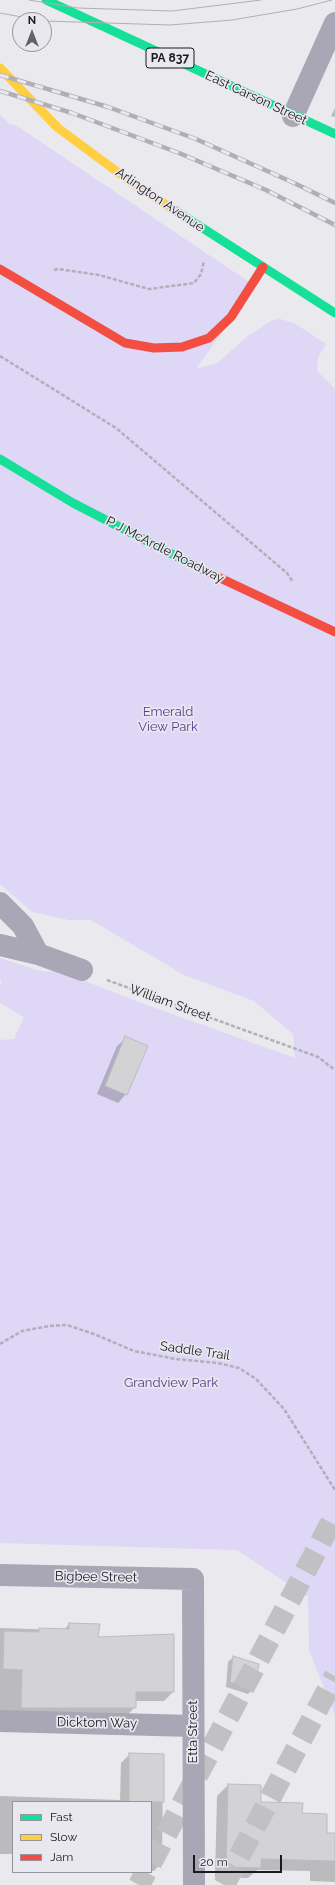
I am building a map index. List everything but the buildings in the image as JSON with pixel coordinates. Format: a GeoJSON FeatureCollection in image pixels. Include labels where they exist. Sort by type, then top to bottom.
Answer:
{"type":"FeatureCollection","features":[{"type":"Feature","properties":{"kind":"main road","name":"East Carson Street"},"geometry":{"type":"LineString","coordinates":[[46,0],[293,116],[335,134]]}},
{"type":"Feature","properties":{"kind":"main road","name":"Arlington Avenue"},"geometry":{"type":"LineString","coordinates":[[0,68],[58,128],[131,182],[335,313]]}},
{"type":"Feature","properties":{"kind":"main road"},"geometry":{"type":"LineString","coordinates":[[0,268],[125,343],[154,348],[182,347],[209,338],[230,317],[263,267]]}},
{"type":"Feature","properties":{"kind":"main road","name":"P J McArdle Roadway"},"geometry":{"type":"LineString","coordinates":[[0,459],[80,507],[180,559],[335,632]]}},
{"type":"Feature","properties":{"kind":"street"},"geometry":{"type":"LineString","coordinates":[[293,116],[335,23]]}},
{"type":"Feature","properties":{"kind":"street"},"geometry":{"type":"LineString","coordinates":[[0,903],[23,926],[38,954]]}},
{"type":"Feature","properties":{"kind":"street"},"geometry":{"type":"LineString","coordinates":[[0,945],[38,954],[82,970]]}},
{"type":"Feature","properties":{"kind":"street","name":"Bigbee Street"},"geometry":{"type":"LineString","coordinates":[[0,1575],[193,1578]]}},
{"type":"Feature","properties":{"kind":"street","name":"Etta Street"},"geometry":{"type":"LineString","coordinates":[[193,1578],[194,1885]]}},
{"type":"Feature","properties":{"kind":"street","name":"Dicktom Way"},"geometry":{"type":"LineString","coordinates":[[0,1721],[193,1726]]}},
{"type":"Feature","properties":{"kind":"path"},"geometry":{"type":"LineString","coordinates":[[19,279],[58,269],[99,275],[149,289],[194,283],[201,274],[211,234]]}},
{"type":"Feature","properties":{"kind":"path"},"geometry":{"type":"LineString","coordinates":[[0,356],[116,428],[286,573],[305,595],[301,617]]}},
{"type":"Feature","properties":{"kind":"path","name":"William Street"},"geometry":{"type":"LineString","coordinates":[[82,970],[318,1057],[335,1070]]}},
{"type":"Feature","properties":{"kind":"path","name":"Saddle Trail"},"geometry":{"type":"LineString","coordinates":[[0,1344],[22,1331],[49,1326],[67,1325],[94,1334],[134,1351],[176,1359],[218,1363],[239,1368],[256,1379],[284,1409],[335,1490]]}},
{"type":"Feature","properties":{"kind":"green space"},"geometry":{"type":"Polygon","coordinates":[[[0,115],[10,124],[17,126],[255,286],[196,369],[217,363],[248,336],[273,320],[280,319],[294,323],[326,344],[318,357],[317,371],[335,389],[335,1715],[309,1650],[308,1597],[237,1550],[0,1543],[0,1040],[14,1039],[24,1017],[0,1003],[0,985],[2,980],[0,980],[0,958],[40,971],[62,972],[136,1001],[295,1058],[293,1034],[254,1001],[184,975],[91,920],[69,920],[32,912],[0,884],[0,115]]]}},
{"type":"Feature","properties":{"kind":"tunnel"},"geometry":{"type":"LineString","coordinates":[[152,1861],[335,1515]]}},
{"type":"Feature","properties":{"kind":"tunnel"},"geometry":{"type":"LineString","coordinates":[[224,1885],[335,1676]]}},
{"type":"Feature","properties":{"kind":"tunnel"},"geometry":{"type":"LineString","coordinates":[[139,1885],[145,1873]]}},
{"type":"Feature","properties":{"kind":"tram line"},"geometry":{"type":"LineString","coordinates":[[29,0],[78,8],[172,11],[261,0]]}},
{"type":"Feature","properties":{"kind":"tram line"},"geometry":{"type":"LineString","coordinates":[[52,21],[170,25],[232,20],[297,9],[332,0]]}},
{"type":"Feature","properties":{"kind":"tram line"},"geometry":{"type":"LineString","coordinates":[[0,13],[12,15]]}},
{"type":"Feature","properties":{"kind":"railway"},"geometry":{"type":"LineString","coordinates":[[0,75],[108,107],[196,139],[335,203]]}},
{"type":"Feature","properties":{"kind":"railway"},"geometry":{"type":"LineString","coordinates":[[0,91],[72,113],[179,153],[266,190],[335,225]]}},
{"type":"Feature","properties":{"kind":"traffic: fast"},"geometry":{"type":"LineString","coordinates":[[46,0],[335,134]]}},
{"type":"Feature","properties":{"kind":"traffic: fast"},"geometry":{"type":"LineString","coordinates":[[173,209],[335,313]]}},
{"type":"Feature","properties":{"kind":"traffic: fast"},"geometry":{"type":"LineString","coordinates":[[0,459],[73,503],[203,570]]}},
{"type":"Feature","properties":{"kind":"traffic: slow"},"geometry":{"type":"LineString","coordinates":[[0,68],[58,128],[131,182],[173,209]]}},
{"type":"Feature","properties":{"kind":"traffic: jam"},"geometry":{"type":"LineString","coordinates":[[0,269],[125,343],[154,348],[182,347],[209,338],[231,317],[263,267]]}},
{"type":"Feature","properties":{"kind":"traffic: jam"},"geometry":{"type":"LineString","coordinates":[[203,570],[335,632]]}},
{"type":"Feature","properties":{"kind":"park label","name":"Emerald View Park"},"geometry":{"type":"Point","coordinates":[168,720]}},
{"type":"Feature","properties":{"kind":"park label","name":"Grandview Park"},"geometry":{"type":"Point","coordinates":[171,1383]}}]}
